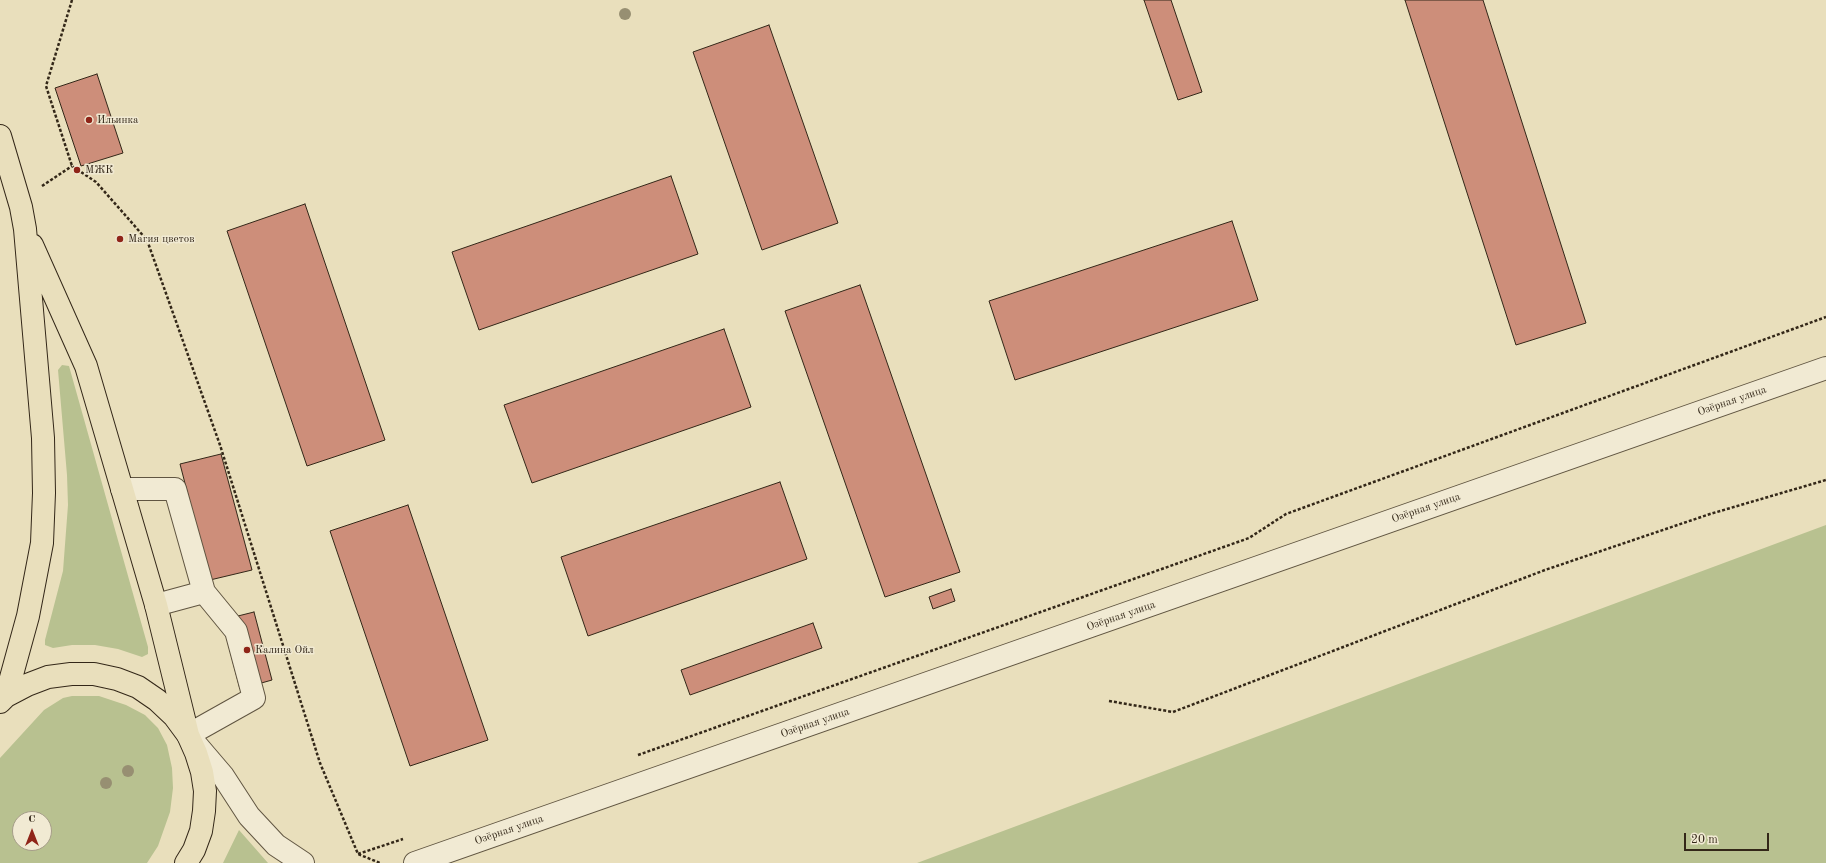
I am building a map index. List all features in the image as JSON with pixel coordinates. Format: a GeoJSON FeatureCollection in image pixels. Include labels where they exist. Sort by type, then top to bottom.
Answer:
{"type":"FeatureCollection","features":[{"type":"Feature","properties":{"kind":"main road"},"geometry":{"type":"LineString","coordinates":[[0,136],[7,182],[25,229],[86,366],[156,605],[188,735],[202,772],[205,791],[201,831],[194,850],[186,863]]}},
{"type":"Feature","properties":{"kind":"main road"},"geometry":{"type":"LineString","coordinates":[[3,699],[35,583],[42,543],[44,493],[43,438],[25,229]]}},
{"type":"Feature","properties":{"kind":"main road"},"geometry":{"type":"LineString","coordinates":[[3,699],[27,685],[48,677],[71,674],[102,676],[117,679],[138,687],[157,700],[174,716],[188,735]]}},
{"type":"Feature","properties":{"kind":"street","name":"Озёрная улица"},"geometry":{"type":"LineString","coordinates":[[415,863],[1826,368]]}},
{"type":"Feature","properties":{"kind":"street"},"geometry":{"type":"LineString","coordinates":[[122,489],[175,489],[204,592],[236,632],[254,698],[188,735],[223,776],[249,816],[276,845],[303,863]]}},
{"type":"Feature","properties":{"kind":"street"},"geometry":{"type":"LineString","coordinates":[[156,605],[204,592]]}},
{"type":"Feature","properties":{"kind":"path"},"geometry":{"type":"LineString","coordinates":[[72,0],[46,86],[72,166],[96,182],[147,240],[220,445],[320,763],[358,854],[380,863]]}},
{"type":"Feature","properties":{"kind":"path"},"geometry":{"type":"LineString","coordinates":[[635,756],[1249,538],[1286,514],[1826,318]]}},
{"type":"Feature","properties":{"kind":"path"},"geometry":{"type":"LineString","coordinates":[[1109,701],[1173,712],[1545,570],[1710,514],[1826,480]]}},
{"type":"Feature","properties":{"kind":"path"},"geometry":{"type":"LineString","coordinates":[[358,854],[403,838]]}},
{"type":"Feature","properties":{"kind":"green space"},"geometry":{"type":"Polygon","coordinates":[[[62,365],[69,366],[148,647],[148,654],[142,657],[118,649],[95,645],[72,645],[53,648],[45,645],[63,571],[68,505],[67,475],[58,370],[62,365]]]}},
{"type":"Feature","properties":{"kind":"green space"},"geometry":{"type":"Polygon","coordinates":[[[1826,525],[1826,863],[917,863],[1826,525]]]}},
{"type":"Feature","properties":{"kind":"green space"},"geometry":{"type":"Polygon","coordinates":[[[72,696],[99,696],[126,705],[145,715],[158,728],[167,745],[172,768],[173,788],[170,812],[158,846],[147,863],[0,863],[0,758],[44,710],[63,698],[72,696]]]}},
{"type":"Feature","properties":{"kind":"green space"},"geometry":{"type":"Polygon","coordinates":[[[239,830],[268,863],[223,863],[239,830]]]}},
{"type":"Feature","properties":{"kind":"building"},"geometry":{"type":"Polygon","coordinates":[[[1144,0],[1171,0],[1202,92],[1178,100],[1144,0]]]}},
{"type":"Feature","properties":{"kind":"building"},"geometry":{"type":"Polygon","coordinates":[[[1405,0],[1483,0],[1586,323],[1516,345],[1405,0]]]}},
{"type":"Feature","properties":{"kind":"building"},"geometry":{"type":"Polygon","coordinates":[[[769,25],[838,223],[762,250],[693,52],[769,25]]]}},
{"type":"Feature","properties":{"kind":"building","name":"Ильинка"},"geometry":{"type":"Polygon","coordinates":[[[97,74],[123,153],[81,166],[55,88],[97,74]]]}},
{"type":"Feature","properties":{"kind":"building"},"geometry":{"type":"Polygon","coordinates":[[[671,176],[698,254],[479,330],[452,252],[671,176]]]}},
{"type":"Feature","properties":{"kind":"building"},"geometry":{"type":"Polygon","coordinates":[[[305,204],[385,440],[307,466],[227,231],[305,204]]]}},
{"type":"Feature","properties":{"kind":"building"},"geometry":{"type":"Polygon","coordinates":[[[1232,221],[1258,300],[1015,380],[989,301],[1232,221]]]}},
{"type":"Feature","properties":{"kind":"building"},"geometry":{"type":"Polygon","coordinates":[[[860,285],[960,572],[885,597],[785,311],[860,285]]]}},
{"type":"Feature","properties":{"kind":"building"},"geometry":{"type":"Polygon","coordinates":[[[724,329],[751,407],[532,483],[504,405],[724,329]]]}},
{"type":"Feature","properties":{"kind":"building"},"geometry":{"type":"Polygon","coordinates":[[[221,454],[252,570],[210,580],[180,464],[221,454]]]}},
{"type":"Feature","properties":{"kind":"building"},"geometry":{"type":"Polygon","coordinates":[[[780,482],[807,559],[588,636],[561,557],[780,482]]]}},
{"type":"Feature","properties":{"kind":"building"},"geometry":{"type":"Polygon","coordinates":[[[408,505],[488,740],[410,766],[330,531],[408,505]]]}},
{"type":"Feature","properties":{"kind":"building"},"geometry":{"type":"Polygon","coordinates":[[[951,589],[955,601],[933,609],[929,597],[951,589]]]}},
{"type":"Feature","properties":{"kind":"building","name":"Калина Ойл"},"geometry":{"type":"Polygon","coordinates":[[[254,612],[272,680],[240,689],[222,620],[254,612]]]}},
{"type":"Feature","properties":{"kind":"building"},"geometry":{"type":"Polygon","coordinates":[[[813,623],[822,648],[690,695],[681,670],[813,623]]]}},
{"type":"Feature","properties":{"kind":"place","name":"Ильинка"},"geometry":{"type":"Point","coordinates":[89,120]}},
{"type":"Feature","properties":{"kind":"place","name":"МЖК"},"geometry":{"type":"Point","coordinates":[77,170]}},
{"type":"Feature","properties":{"kind":"place","name":"Магия цветов"},"geometry":{"type":"Point","coordinates":[120,239]}},
{"type":"Feature","properties":{"kind":"place","name":"Калина Ойл"},"geometry":{"type":"Point","coordinates":[247,650]}}]}
